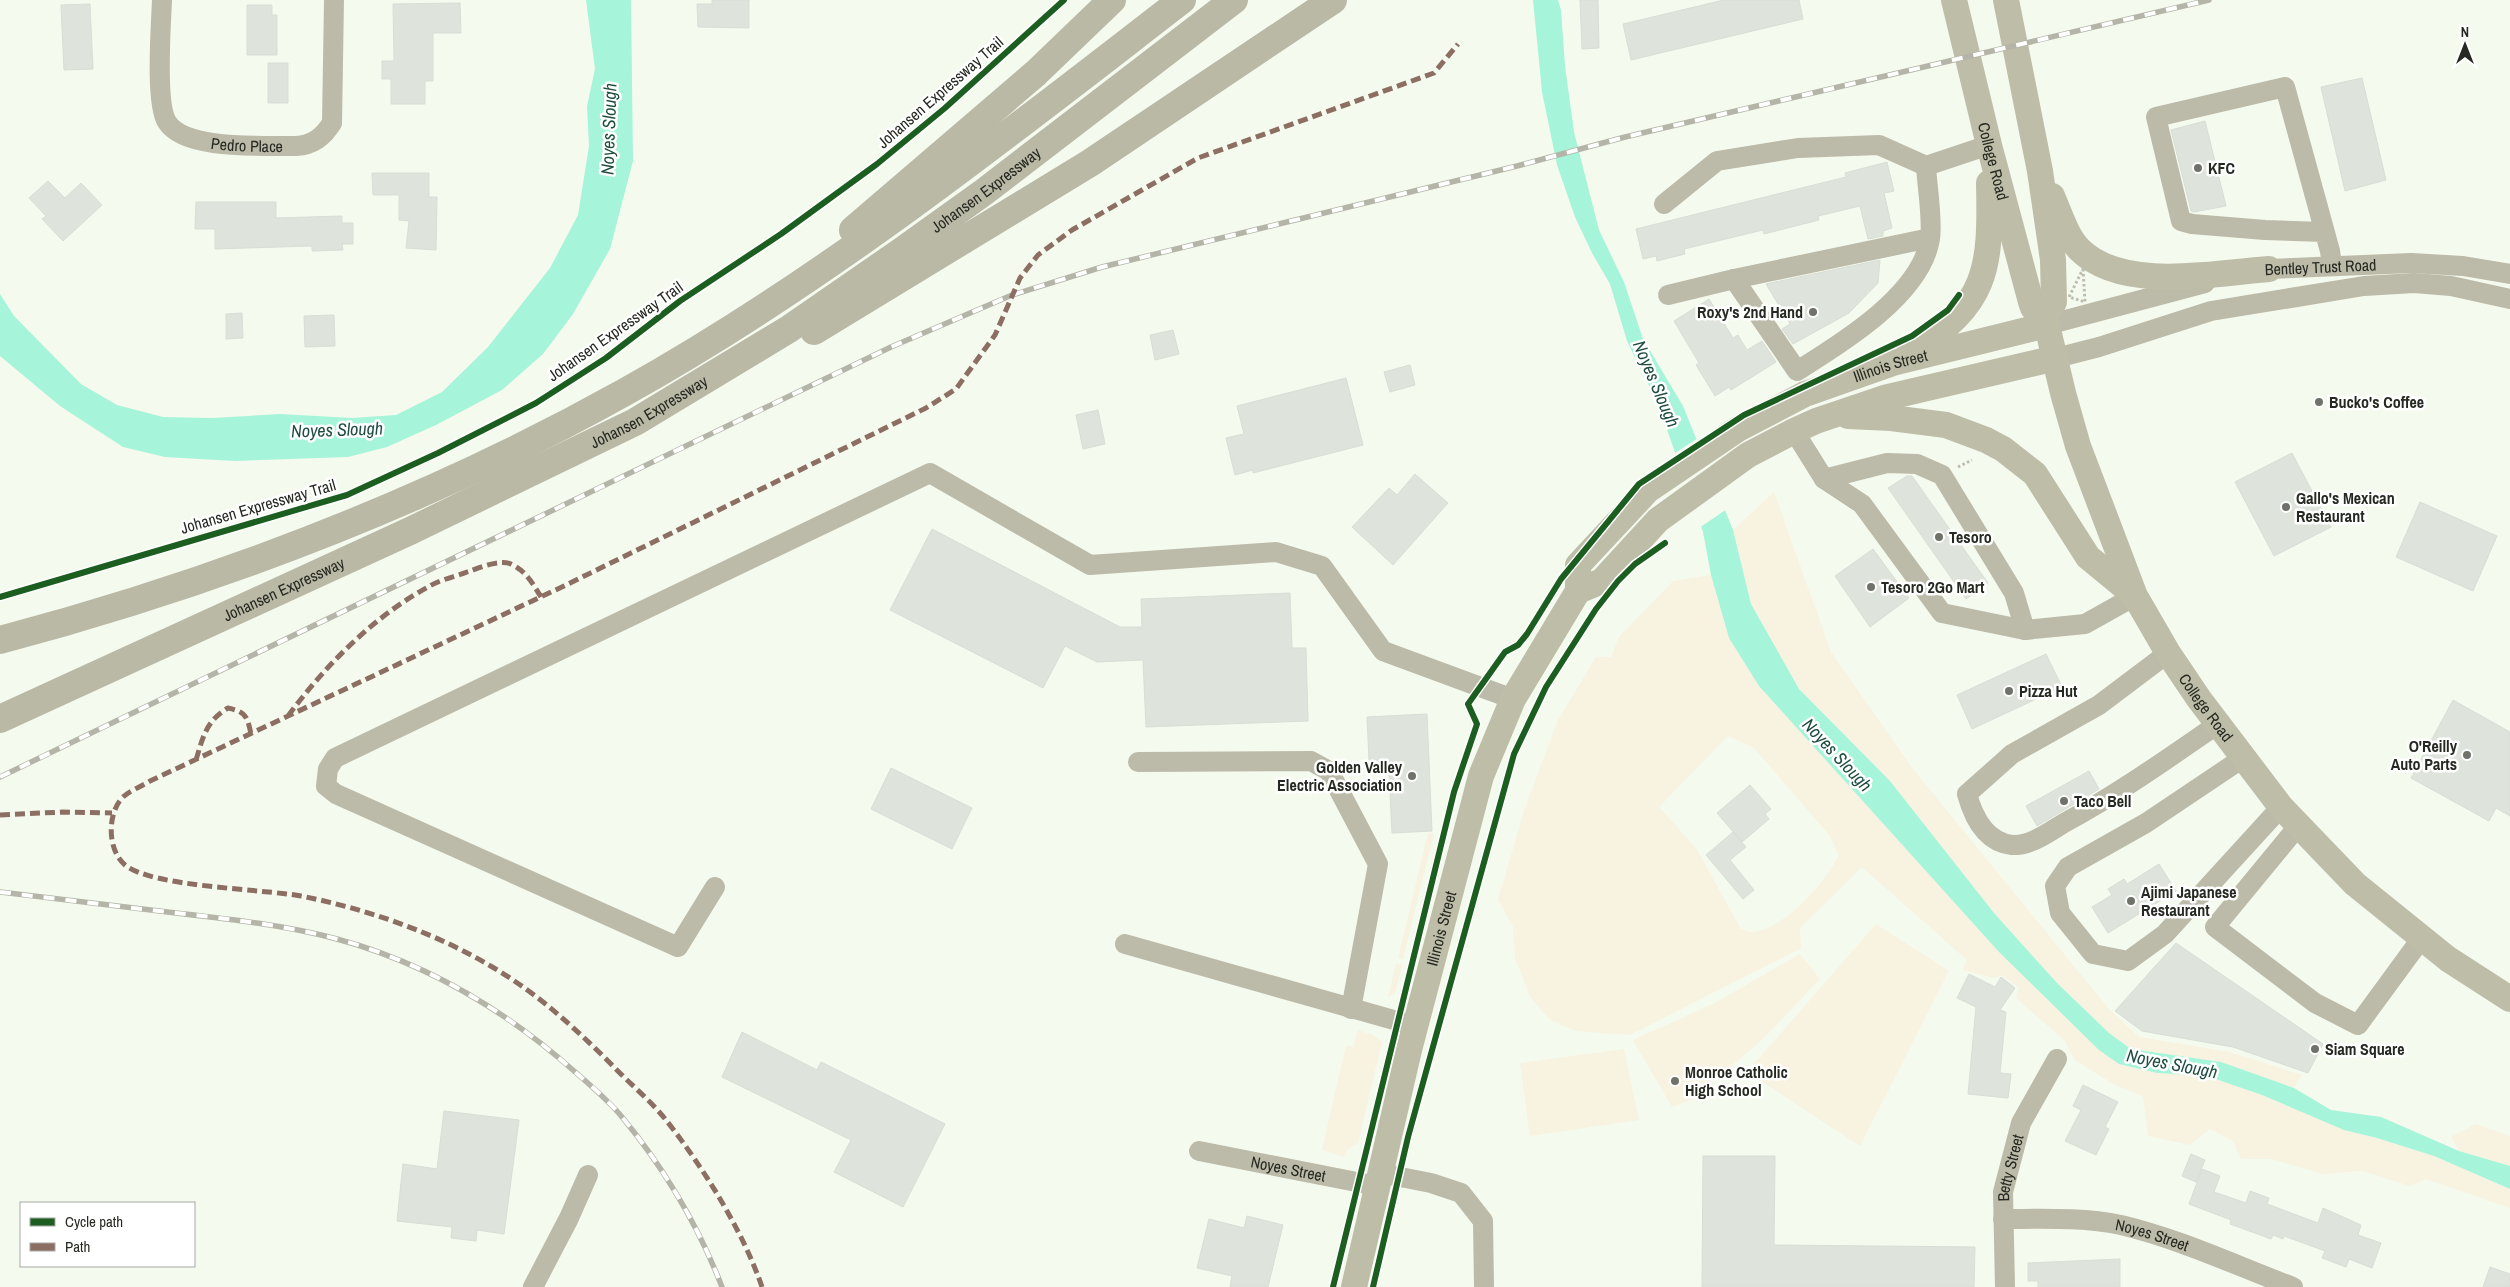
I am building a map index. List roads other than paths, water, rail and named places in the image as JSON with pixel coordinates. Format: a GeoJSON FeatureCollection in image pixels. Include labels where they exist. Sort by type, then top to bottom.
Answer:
{"type":"FeatureCollection","features":[{"type":"Feature","properties":{"kind":"highway"},"geometry":{"type":"LineString","coordinates":[[780,298],[897,190],[1036,73],[1112,0]]}},
{"type":"Feature","properties":{"kind":"highway","name":"Johansen Expressway"},"geometry":{"type":"LineString","coordinates":[[0,640],[65,623],[198,581],[294,547],[390,508],[477,468],[627,391],[780,298],[902,213],[1182,0]]}},
{"type":"Feature","properties":{"kind":"highway","name":"Johansen Expressway"},"geometry":{"type":"LineString","coordinates":[[0,720],[410,531],[635,422],[789,329],[899,253],[984,192],[1234,0]]}},
{"type":"Feature","properties":{"kind":"highway"},"geometry":{"type":"LineString","coordinates":[[635,422],[843,315],[1090,163],[1333,0]]}},
{"type":"Feature","properties":{"kind":"main road","name":"College Road"},"geometry":{"type":"LineString","coordinates":[[1954,0],[1989,144],[2031,302],[2046,321],[2078,446],[2135,596],[2168,652],[2218,724],[2290,816],[2355,884],[2421,939],[2510,999]]}},
{"type":"Feature","properties":{"kind":"main road"},"geometry":{"type":"LineString","coordinates":[[2006,0],[2040,171],[2053,260],[2054,302],[2046,321]]}},
{"type":"Feature","properties":{"kind":"main road"},"geometry":{"type":"LineString","coordinates":[[1893,363],[1945,328],[1970,303],[1981,281],[1986,263],[1989,239],[1989,144]]}},
{"type":"Feature","properties":{"kind":"main road"},"geometry":{"type":"LineString","coordinates":[[2040,171],[2072,239],[2090,257],[2110,266],[2141,276],[2164,278],[2269,269]]}},
{"type":"Feature","properties":{"kind":"main road","name":"Illinois Street"},"geometry":{"type":"LineString","coordinates":[[1354,1287],[1415,1026],[1481,776],[1513,699],[1578,591],[1578,565],[1648,490],[1738,429],[1801,383],[1893,363],[2046,321]]}},
{"type":"Feature","properties":{"kind":"main road","name":"Illinois Street"},"geometry":{"type":"LineString","coordinates":[[1578,591],[1602,581],[1658,520],[1748,456],[1794,431],[1830,416],[1884,398],[2056,358]]}},
{"type":"Feature","properties":{"kind":"main road"},"geometry":{"type":"LineString","coordinates":[[1830,416],[1891,418],[1946,425],[1986,440],[2003,450],[2036,474],[2088,557],[2135,596]]}},
{"type":"Feature","properties":{"kind":"street","name":"Pedro Place"},"geometry":{"type":"LineString","coordinates":[[162,0],[161,103],[166,121],[173,130],[203,142],[303,146],[322,137],[332,123],[334,111],[334,0]]}},
{"type":"Feature","properties":{"kind":"street"},"geometry":{"type":"LineString","coordinates":[[2324,232],[2265,230],[2192,224],[2181,221],[2156,117],[2285,87],[2330,251],[2332,265]]}},
{"type":"Feature","properties":{"kind":"street"},"geometry":{"type":"LineString","coordinates":[[1664,204],[1717,161],[1798,148],[1879,145],[1926,166],[1989,144]]}},
{"type":"Feature","properties":{"kind":"street"},"geometry":{"type":"LineString","coordinates":[[1734,279],[1801,383],[1888,306],[1921,268],[1930,238],[1926,166]]}},
{"type":"Feature","properties":{"kind":"street"},"geometry":{"type":"LineString","coordinates":[[1668,295],[1734,279],[1930,238]]}},
{"type":"Feature","properties":{"kind":"street","name":"Bentley Trust Road"},"geometry":{"type":"LineString","coordinates":[[2046,321],[2202,283],[2269,269],[2411,263],[2463,266],[2510,274]]}},
{"type":"Feature","properties":{"kind":"street","name":"Bentley Trust Road"},"geometry":{"type":"LineString","coordinates":[[2056,358],[2099,347],[2211,311],[2364,286],[2414,283],[2451,286],[2510,299]]}},
{"type":"Feature","properties":{"kind":"street"},"geometry":{"type":"LineString","coordinates":[[1794,431],[1824,479],[1862,504],[1942,613],[2025,630],[2085,624],[2135,596]]}},
{"type":"Feature","properties":{"kind":"street"},"geometry":{"type":"LineString","coordinates":[[1824,479],[1887,463],[1917,464],[1942,475],[2014,593],[2025,630]]}},
{"type":"Feature","properties":{"kind":"street"},"geometry":{"type":"LineString","coordinates":[[715,887],[678,947],[336,794],[326,786],[328,769],[336,758],[930,473],[1090,565],[1276,552],[1322,566],[1383,651],[1513,699]]}},
{"type":"Feature","properties":{"kind":"street"},"geometry":{"type":"LineString","coordinates":[[2168,652],[2099,705],[2012,754],[1967,794],[1974,817],[1985,831],[1997,840],[2012,845],[2030,842],[2103,802],[2218,724]]}},
{"type":"Feature","properties":{"kind":"street"},"geometry":{"type":"LineString","coordinates":[[2243,758],[2146,823],[2068,867],[2055,886],[2060,913],[2093,954],[2128,961],[2166,934],[2290,816]]}},
{"type":"Feature","properties":{"kind":"street"},"geometry":{"type":"LineString","coordinates":[[1138,762],[1311,761],[1329,771],[1378,864],[1351,1009]]}},
{"type":"Feature","properties":{"kind":"street"},"geometry":{"type":"LineString","coordinates":[[2290,816],[2215,927],[2315,1003],[2358,1025],[2421,939]]}},
{"type":"Feature","properties":{"kind":"street"},"geometry":{"type":"LineString","coordinates":[[1125,944],[1415,1026]]}},
{"type":"Feature","properties":{"kind":"street","name":"Betty Street"},"geometry":{"type":"LineString","coordinates":[[2005,1287],[2003,1192],[2021,1123],[2057,1059]]}},
{"type":"Feature","properties":{"kind":"street","name":"Noyes Street"},"geometry":{"type":"LineString","coordinates":[[1199,1151],[1379,1179],[1431,1183],[1462,1193],[1483,1221],[1484,1287]]}},
{"type":"Feature","properties":{"kind":"street"},"geometry":{"type":"LineString","coordinates":[[533,1287],[569,1218],[588,1175]]}},
{"type":"Feature","properties":{"kind":"street","name":"Noyes Street"},"geometry":{"type":"LineString","coordinates":[[2003,1219],[2063,1219],[2120,1225],[2160,1237],[2264,1282],[2293,1287]]}},
{"type":"Feature","properties":{"kind":"water","name":"Noyes Slough"},"geometry":{"type":"Polygon","coordinates":[[[586,0],[631,0],[633,161],[610,249],[573,314],[543,354],[502,390],[436,425],[387,447],[348,457],[235,461],[165,457],[123,447],[60,406],[0,356],[0,294],[14,316],[81,384],[117,405],[163,417],[212,418],[280,414],[352,418],[396,415],[442,392],[488,347],[550,268],[578,215],[589,146],[587,106],[595,69],[586,0]]]}},
{"type":"Feature","properties":{"kind":"water","name":"Noyes Slough"},"geometry":{"type":"Polygon","coordinates":[[[1533,0],[1558,0],[1561,10],[1565,66],[1574,132],[1599,230],[1624,282],[1643,339],[1683,406],[1733,530],[1751,604],[1799,689],[1890,781],[1994,913],[2057,983],[2109,1033],[2131,1049],[2221,1062],[2294,1088],[2331,1110],[2381,1117],[2459,1151],[2510,1166],[2510,1189],[2434,1156],[2344,1130],[2262,1095],[2207,1076],[2157,1073],[2119,1064],[2099,1050],[1999,952],[1759,686],[1729,638],[1711,575],[1703,532],[1658,404],[1627,341],[1610,284],[1592,253],[1575,217],[1557,165],[1542,92],[1533,0]]]}},
{"type":"Feature","properties":{"kind":"railway"},"geometry":{"type":"LineString","coordinates":[[0,777],[891,347],[1012,295],[1102,267],[1517,166],[1625,137],[2209,0]]}},
{"type":"Feature","properties":{"kind":"railway"},"geometry":{"type":"LineString","coordinates":[[0,892],[236,920],[317,934],[370,949],[402,961],[463,991],[520,1028],[548,1049],[593,1087],[617,1111],[652,1156],[679,1198],[702,1241],[722,1287]]}},
{"type":"Feature","properties":{"kind":"place","name":"KFC"},"geometry":{"type":"Point","coordinates":[2198,168]}},
{"type":"Feature","properties":{"kind":"place","name":"Roxy's 2nd Hand"},"geometry":{"type":"Point","coordinates":[1813,312]}},
{"type":"Feature","properties":{"kind":"place","name":"Bucko's Coffee"},"geometry":{"type":"Point","coordinates":[2319,402]}},
{"type":"Feature","properties":{"kind":"place","name":"Gallo's Mexican Restaurant"},"geometry":{"type":"Point","coordinates":[2286,507]}},
{"type":"Feature","properties":{"kind":"place","name":"Tesoro"},"geometry":{"type":"Point","coordinates":[1939,537]}},
{"type":"Feature","properties":{"kind":"place","name":"Tesoro 2Go Mart"},"geometry":{"type":"Point","coordinates":[1871,587]}},
{"type":"Feature","properties":{"kind":"place","name":"Pizza Hut"},"geometry":{"type":"Point","coordinates":[2009,691]}},
{"type":"Feature","properties":{"kind":"place","name":"O'Reilly Auto Parts"},"geometry":{"type":"Point","coordinates":[2467,755]}},
{"type":"Feature","properties":{"kind":"place","name":"Golden Valley Electric Association"},"geometry":{"type":"Point","coordinates":[1412,776]}},
{"type":"Feature","properties":{"kind":"place","name":"Taco Bell"},"geometry":{"type":"Point","coordinates":[2064,801]}},
{"type":"Feature","properties":{"kind":"place","name":"Ajimi Japanese Restaurant"},"geometry":{"type":"Point","coordinates":[2131,901]}},
{"type":"Feature","properties":{"kind":"place","name":"Siam Square"},"geometry":{"type":"Point","coordinates":[2315,1049]}},
{"type":"Feature","properties":{"kind":"place","name":"Monroe Catholic High School"},"geometry":{"type":"Point","coordinates":[1675,1081]}}]}
